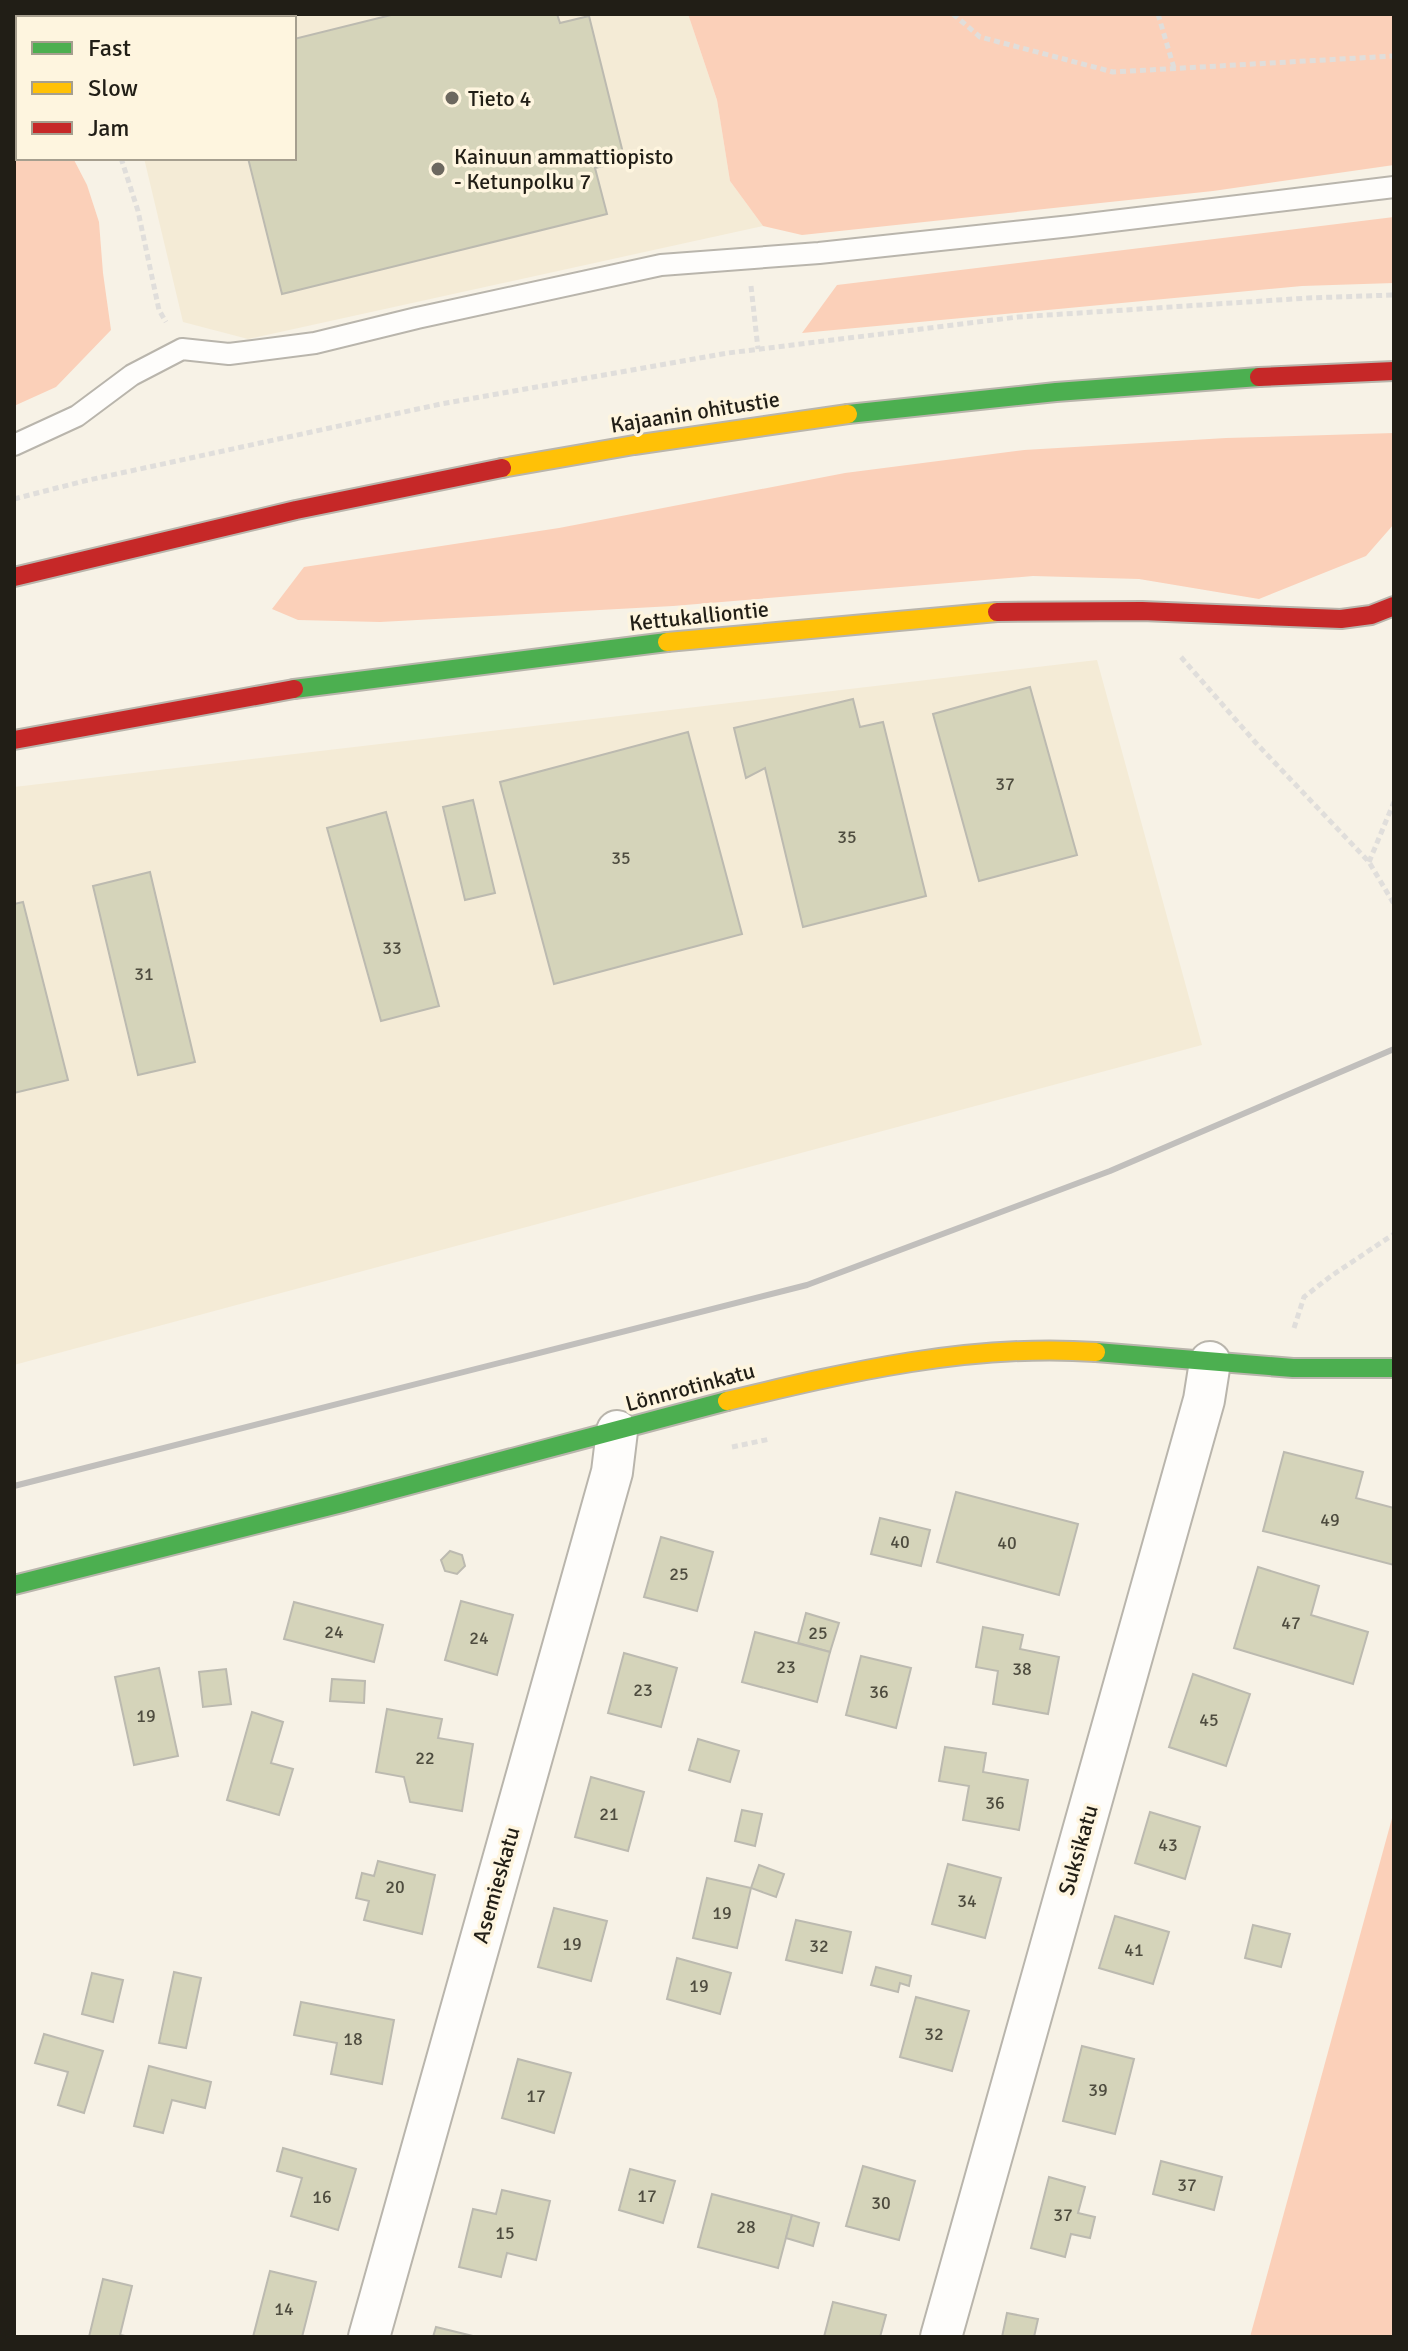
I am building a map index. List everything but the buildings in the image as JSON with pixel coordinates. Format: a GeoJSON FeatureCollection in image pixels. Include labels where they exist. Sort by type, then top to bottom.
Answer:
{"type":"FeatureCollection","features":[{"type":"Feature","properties":{"kind":"main road","name":"Kajaanin ohitustie"},"geometry":{"type":"LineString","coordinates":[[14,577],[205,529],[466,474],[749,427],[926,403],[1063,391],[1311,373],[1394,371]]}},
{"type":"Feature","properties":{"kind":"main road","name":"Kettukalliontie"},"geometry":{"type":"LineString","coordinates":[[14,740],[309,686],[641,645],[989,612],[1142,611],[1341,619],[1371,615],[1394,606]]}},
{"type":"Feature","properties":{"kind":"main road","name":"Lönnrotinkatu"},"geometry":{"type":"LineString","coordinates":[[14,1585],[342,1503],[730,1400],[898,1363],[979,1353],[1064,1350],[1293,1368],[1394,1368]]}},
{"type":"Feature","properties":{"kind":"street","name":"Suksikatu"},"geometry":{"type":"LineString","coordinates":[[941,2337],[1204,1400],[1210,1362]]}},
{"type":"Feature","properties":{"kind":"street","name":"Asemieskatu"},"geometry":{"type":"LineString","coordinates":[[369,2337],[612,1472],[617,1431]]}},
{"type":"Feature","properties":{"kind":"lane"},"geometry":{"type":"LineString","coordinates":[[14,445],[77,416],[132,375],[182,349],[229,354],[315,343],[661,265],[819,253],[1394,187]]}},
{"type":"Feature","properties":{"kind":"path"},"geometry":{"type":"LineString","coordinates":[[953,14],[980,37],[1113,72],[1394,56]]}},
{"type":"Feature","properties":{"kind":"path"},"geometry":{"type":"LineString","coordinates":[[1158,14],[1174,68]]}},
{"type":"Feature","properties":{"kind":"path"},"geometry":{"type":"LineString","coordinates":[[122,160],[138,211],[159,310],[182,349]]}},
{"type":"Feature","properties":{"kind":"path"},"geometry":{"type":"LineString","coordinates":[[748,257],[758,349]]}},
{"type":"Feature","properties":{"kind":"path"},"geometry":{"type":"LineString","coordinates":[[14,499],[441,404],[758,349],[1018,317],[1394,295]]}},
{"type":"Feature","properties":{"kind":"path"},"geometry":{"type":"LineString","coordinates":[[1142,611],[1256,743],[1369,862],[1394,904]]}},
{"type":"Feature","properties":{"kind":"path"},"geometry":{"type":"LineString","coordinates":[[1369,862],[1394,802]]}},
{"type":"Feature","properties":{"kind":"path"},"geometry":{"type":"LineString","coordinates":[[1294,1324],[1304,1297],[1394,1234]]}},
{"type":"Feature","properties":{"kind":"path"},"geometry":{"type":"LineString","coordinates":[[731,1447],[776,1437]]}},
{"type":"Feature","properties":{"kind":"shaded area"},"geometry":{"type":"Polygon","coordinates":[[[31,14],[133,16],[32,16],[31,14]]]}},
{"type":"Feature","properties":{"kind":"shaded area","name":"Kainuun ammattiopisto - Ketunpolku 7"},"geometry":{"type":"Polygon","coordinates":[[[688,14],[717,100],[730,181],[763,226],[248,339],[183,322],[144,160],[296,160],[296,16],[133,16],[688,14]]]}},
{"type":"Feature","properties":{"kind":"shaded area"},"geometry":{"type":"Polygon","coordinates":[[[688,14],[1394,14],[1394,165],[1213,191],[802,235],[763,226],[730,181],[717,100],[688,14]]]}},
{"type":"Feature","properties":{"kind":"shaded area"},"geometry":{"type":"Polygon","coordinates":[[[14,104],[16,160],[74,160],[87,185],[99,222],[111,330],[56,387],[14,406],[14,104]]]}},
{"type":"Feature","properties":{"kind":"shaded area"},"geometry":{"type":"Polygon","coordinates":[[[1394,217],[1394,283],[1302,286],[802,333],[837,285],[1394,217]]]}},
{"type":"Feature","properties":{"kind":"shaded area"},"geometry":{"type":"Polygon","coordinates":[[[1394,433],[1394,524],[1366,556],[1259,599],[1139,579],[1033,576],[673,606],[380,622],[298,620],[272,609],[304,567],[559,528],[845,473],[1024,450],[1226,438],[1394,433]]]}},
{"type":"Feature","properties":{"kind":"shaded area"},"geometry":{"type":"Polygon","coordinates":[[[1097,660],[1202,1045],[14,1365],[14,787],[1097,660]]]}},
{"type":"Feature","properties":{"kind":"shaded area"},"geometry":{"type":"Polygon","coordinates":[[[1394,1811],[1394,2337],[1250,2337],[1394,1811]]]}},
{"type":"Feature","properties":{"kind":"railway"},"geometry":{"type":"LineString","coordinates":[[14,1486],[807,1285],[1110,1171],[1394,1049]]}},
{"type":"Feature","properties":{"kind":"traffic: fast"},"geometry":{"type":"LineString","coordinates":[[848,414],[1056,392],[1259,377]]}},
{"type":"Feature","properties":{"kind":"traffic: fast"},"geometry":{"type":"LineString","coordinates":[[294,689],[667,642]]}},
{"type":"Feature","properties":{"kind":"traffic: fast"},"geometry":{"type":"LineString","coordinates":[[1096,1352],[1293,1368],[1394,1368]]}},
{"type":"Feature","properties":{"kind":"traffic: fast"},"geometry":{"type":"LineString","coordinates":[[14,1585],[342,1503],[727,1401]]}},
{"type":"Feature","properties":{"kind":"traffic: slow"},"geometry":{"type":"LineString","coordinates":[[502,468],[848,414]]}},
{"type":"Feature","properties":{"kind":"traffic: slow"},"geometry":{"type":"LineString","coordinates":[[667,642],[997,612]]}},
{"type":"Feature","properties":{"kind":"traffic: slow"},"geometry":{"type":"LineString","coordinates":[[727,1401],[910,1362],[1003,1352],[1096,1352]]}},
{"type":"Feature","properties":{"kind":"traffic: jam"},"geometry":{"type":"LineString","coordinates":[[1259,377],[1394,371]]}},
{"type":"Feature","properties":{"kind":"traffic: jam"},"geometry":{"type":"LineString","coordinates":[[14,577],[296,510],[502,468]]}},
{"type":"Feature","properties":{"kind":"traffic: jam"},"geometry":{"type":"LineString","coordinates":[[997,612],[1142,611],[1341,619],[1371,615],[1394,606]]}},
{"type":"Feature","properties":{"kind":"traffic: jam"},"geometry":{"type":"LineString","coordinates":[[14,740],[294,689]]}},
{"type":"Feature","properties":{"kind":"place","name":"Tieto 4"},"geometry":{"type":"Point","coordinates":[452,98]}},
{"type":"Feature","properties":{"kind":"place","name":"Kainuun ammattiopisto - Ketunpolku 7"},"geometry":{"type":"Point","coordinates":[438,169]}}]}
